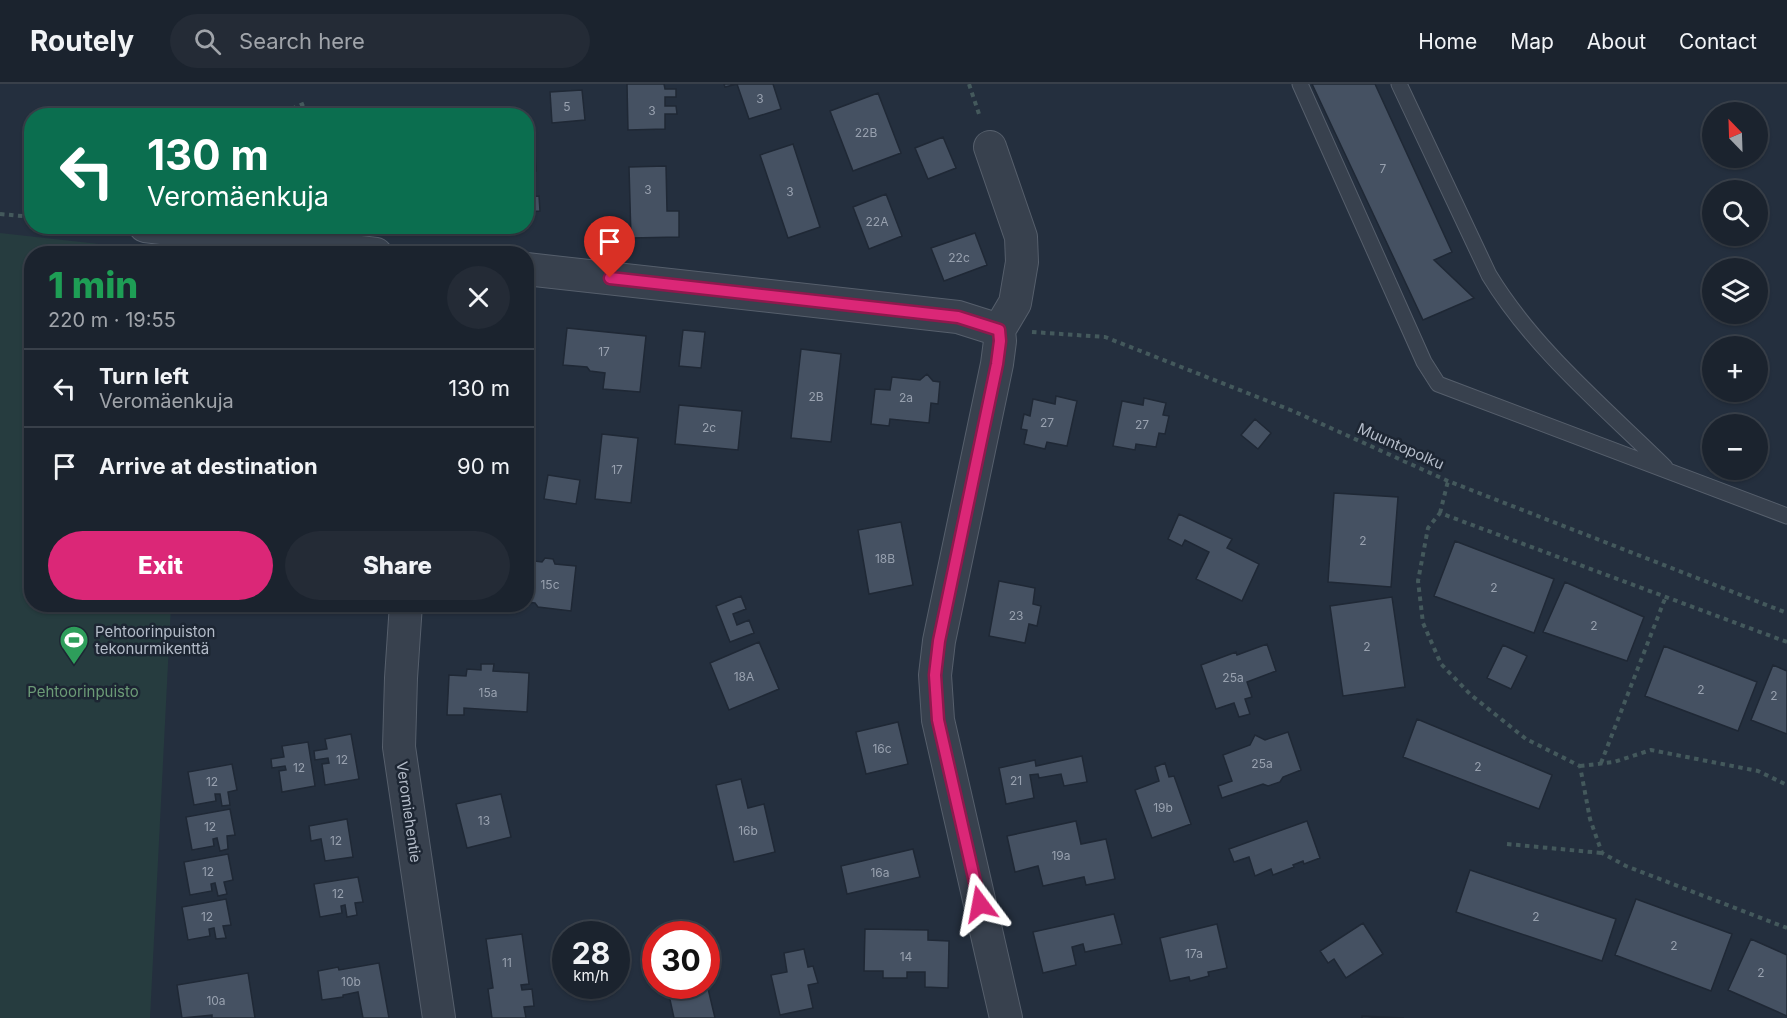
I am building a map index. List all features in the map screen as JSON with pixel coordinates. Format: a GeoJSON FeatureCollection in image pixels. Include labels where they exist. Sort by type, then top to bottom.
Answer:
{"type":"FeatureCollection","features":[{"type":"Feature","properties":{"kind":"street"},"geometry":{"type":"LineString","coordinates":[[990,147],[1021,237],[1023,262],[1015,303],[999,330],[997,364],[939,641],[935,675],[938,720],[1006,1018]]}},
{"type":"Feature","properties":{"kind":"street"},"geometry":{"type":"LineString","coordinates":[[211,234],[310,246]]}},
{"type":"Feature","properties":{"kind":"street"},"geometry":{"type":"LineString","coordinates":[[534,270],[958,317],[999,330]]}},
{"type":"Feature","properties":{"kind":"street","name":"Veromiehentie"},"geometry":{"type":"LineString","coordinates":[[405,612],[399,747],[439,1018]]}},
{"type":"Feature","properties":{"kind":"lane"},"geometry":{"type":"LineString","coordinates":[[1300,84],[1424,362],[1438,384],[1787,516]]}},
{"type":"Feature","properties":{"kind":"lane"},"geometry":{"type":"LineString","coordinates":[[1399,84],[1489,275],[1505,302],[1560,364],[1669,471]]}},
{"type":"Feature","properties":{"kind":"path"},"geometry":{"type":"LineString","coordinates":[[294,108],[309,102]]}},
{"type":"Feature","properties":{"kind":"path"},"geometry":{"type":"LineString","coordinates":[[0,214],[24,216]]}},
{"type":"Feature","properties":{"kind":"path","name":"Muuntopolku"},"geometry":{"type":"LineString","coordinates":[[999,330],[1105,336],[1293,411],[1448,481],[1787,614]]}},
{"type":"Feature","properties":{"kind":"path"},"geometry":{"type":"LineString","coordinates":[[1448,481],[1440,513],[1428,528],[1418,581],[1423,623],[1442,664],[1471,694],[1526,739],[1580,766],[1614,762],[1651,750],[1758,771],[1787,785]]}},
{"type":"Feature","properties":{"kind":"path"},"geometry":{"type":"LineString","coordinates":[[1440,513],[1787,642]]}},
{"type":"Feature","properties":{"kind":"path"},"geometry":{"type":"LineString","coordinates":[[1601,764],[1666,596]]}},
{"type":"Feature","properties":{"kind":"path"},"geometry":{"type":"LineString","coordinates":[[1580,766],[1590,819],[1602,853]]}},
{"type":"Feature","properties":{"kind":"path"},"geometry":{"type":"LineString","coordinates":[[1507,844],[1602,853],[1626,866],[1787,928]]}},
{"type":"Feature","properties":{"kind":"green space","name":"Pehtoorinpuisto"},"geometry":{"type":"Polygon","coordinates":[[[0,233],[117,246],[24,246],[24,612],[171,612],[150,1018],[0,1018],[0,233]]]}},
{"type":"Feature","properties":{"kind":"building"},"geometry":{"type":"Polygon","coordinates":[[[627,84],[664,84],[665,89],[676,89],[676,97],[665,97],[665,106],[676,106],[677,114],[665,114],[665,129],[628,130],[627,84]]]}},
{"type":"Feature","properties":{"kind":"building"},"geometry":{"type":"Polygon","coordinates":[[[737,84],[773,84],[781,109],[749,119],[737,84]]]}},
{"type":"Feature","properties":{"kind":"building"},"geometry":{"type":"Polygon","coordinates":[[[1312,84],[1375,84],[1452,252],[1434,260],[1474,298],[1423,320],[1312,84]]]}},
{"type":"Feature","properties":{"kind":"building"},"geometry":{"type":"Polygon","coordinates":[[[582,90],[585,120],[552,123],[550,92],[582,90]]]}},
{"type":"Feature","properties":{"kind":"building"},"geometry":{"type":"Polygon","coordinates":[[[878,93],[901,153],[853,171],[830,111],[878,93]]]}},
{"type":"Feature","properties":{"kind":"building"},"geometry":{"type":"Polygon","coordinates":[[[534,132],[536,171],[534,171],[534,132]]]}},
{"type":"Feature","properties":{"kind":"building"},"geometry":{"type":"Polygon","coordinates":[[[943,137],[956,168],[928,179],[915,148],[943,137]]]}},
{"type":"Feature","properties":{"kind":"building"},"geometry":{"type":"Polygon","coordinates":[[[793,144],[820,227],[788,238],[760,155],[793,144]]]}},
{"type":"Feature","properties":{"kind":"building"},"geometry":{"type":"Polygon","coordinates":[[[666,166],[667,211],[679,211],[679,237],[631,238],[629,167],[666,166]]]}},
{"type":"Feature","properties":{"kind":"building"},"geometry":{"type":"Polygon","coordinates":[[[886,194],[902,236],[869,249],[853,207],[886,194]]]}},
{"type":"Feature","properties":{"kind":"building"},"geometry":{"type":"Polygon","coordinates":[[[539,196],[540,211],[534,211],[534,197],[539,196]]]}},
{"type":"Feature","properties":{"kind":"building"},"geometry":{"type":"Polygon","coordinates":[[[975,233],[987,265],[944,281],[931,248],[975,233]]]}},
{"type":"Feature","properties":{"kind":"building"},"geometry":{"type":"Polygon","coordinates":[[[567,328],[646,336],[640,392],[603,389],[605,373],[590,371],[587,367],[563,365],[567,328]]]}},
{"type":"Feature","properties":{"kind":"building"},"geometry":{"type":"Polygon","coordinates":[[[683,330],[705,332],[701,368],[679,366],[683,330]]]}},
{"type":"Feature","properties":{"kind":"building"},"geometry":{"type":"Polygon","coordinates":[[[801,349],[841,354],[831,442],[791,438],[801,349]]]}},
{"type":"Feature","properties":{"kind":"building"},"geometry":{"type":"Polygon","coordinates":[[[927,374],[933,381],[940,382],[938,404],[931,403],[929,423],[890,419],[889,426],[871,424],[875,389],[890,390],[892,377],[920,380],[927,374]]]}},
{"type":"Feature","properties":{"kind":"building"},"geometry":{"type":"Polygon","coordinates":[[[1056,396],[1077,401],[1067,446],[1047,442],[1045,449],[1024,444],[1027,430],[1021,429],[1024,414],[1030,416],[1033,399],[1055,404],[1056,396]]]}},
{"type":"Feature","properties":{"kind":"building"},"geometry":{"type":"Polygon","coordinates":[[[1144,398],[1166,403],[1163,415],[1169,416],[1165,434],[1159,433],[1156,447],[1136,444],[1135,450],[1113,446],[1122,401],[1143,405],[1144,398]]]}},
{"type":"Feature","properties":{"kind":"building"},"geometry":{"type":"Polygon","coordinates":[[[679,405],[742,411],[738,450],[675,444],[679,405]]]}},
{"type":"Feature","properties":{"kind":"building"},"geometry":{"type":"Polygon","coordinates":[[[1255,419],[1271,433],[1258,449],[1241,435],[1255,419]]]}},
{"type":"Feature","properties":{"kind":"building"},"geometry":{"type":"Polygon","coordinates":[[[602,434],[638,438],[631,503],[595,499],[602,434]]]}},
{"type":"Feature","properties":{"kind":"building"},"geometry":{"type":"Polygon","coordinates":[[[548,475],[580,480],[576,504],[544,499],[548,475]]]}},
{"type":"Feature","properties":{"kind":"building"},"geometry":{"type":"Polygon","coordinates":[[[1334,493],[1398,497],[1391,587],[1328,582],[1334,493]]]}},
{"type":"Feature","properties":{"kind":"building"},"geometry":{"type":"Polygon","coordinates":[[[1179,514],[1232,539],[1227,548],[1259,564],[1242,601],[1196,579],[1209,552],[1185,540],[1182,546],[1168,539],[1179,514]]]}},
{"type":"Feature","properties":{"kind":"building"},"geometry":{"type":"Polygon","coordinates":[[[901,522],[913,585],[869,594],[858,530],[901,522]]]}},
{"type":"Feature","properties":{"kind":"building"},"geometry":{"type":"Polygon","coordinates":[[[1455,541],[1554,579],[1534,633],[1434,596],[1455,541]]]}},
{"type":"Feature","properties":{"kind":"building"},"geometry":{"type":"Polygon","coordinates":[[[545,558],[553,559],[555,564],[576,566],[571,611],[538,607],[534,603],[534,561],[542,562],[545,558]]]}},
{"type":"Feature","properties":{"kind":"building"},"geometry":{"type":"Polygon","coordinates":[[[999,581],[1035,588],[1033,604],[1041,606],[1037,626],[1029,624],[1025,643],[989,636],[999,581]]]}},
{"type":"Feature","properties":{"kind":"building"},"geometry":{"type":"Polygon","coordinates":[[[1565,582],[1644,617],[1627,661],[1543,632],[1565,582]]]}},
{"type":"Feature","properties":{"kind":"building"},"geometry":{"type":"Polygon","coordinates":[[[741,596],[746,609],[733,614],[737,625],[749,620],[754,633],[730,642],[716,606],[741,596]]]}},
{"type":"Feature","properties":{"kind":"building"},"geometry":{"type":"Polygon","coordinates":[[[1392,597],[1405,687],[1343,696],[1330,606],[1392,597]]]}},
{"type":"Feature","properties":{"kind":"building"},"geometry":{"type":"Polygon","coordinates":[[[759,642],[779,689],[729,710],[710,663],[759,642]]]}},
{"type":"Feature","properties":{"kind":"building"},"geometry":{"type":"Polygon","coordinates":[[[1267,644],[1276,671],[1247,682],[1252,697],[1245,699],[1250,714],[1239,717],[1234,703],[1216,709],[1201,665],[1267,644]]]}},
{"type":"Feature","properties":{"kind":"building"},"geometry":{"type":"Polygon","coordinates":[[[1503,645],[1527,656],[1511,689],[1487,678],[1503,645]]]}},
{"type":"Feature","properties":{"kind":"building"},"geometry":{"type":"Polygon","coordinates":[[[1664,646],[1757,682],[1738,731],[1645,696],[1664,646]]]}},
{"type":"Feature","properties":{"kind":"building"},"geometry":{"type":"Polygon","coordinates":[[[481,664],[494,664],[493,671],[529,673],[527,712],[464,708],[464,715],[447,715],[449,675],[466,676],[467,669],[481,670],[481,664]]]}},
{"type":"Feature","properties":{"kind":"building"},"geometry":{"type":"Polygon","coordinates":[[[1773,665],[1787,671],[1787,734],[1751,720],[1773,665]]]}},
{"type":"Feature","properties":{"kind":"building"},"geometry":{"type":"Polygon","coordinates":[[[1417,719],[1552,775],[1539,809],[1403,757],[1417,719]]]}},
{"type":"Feature","properties":{"kind":"building"},"geometry":{"type":"Polygon","coordinates":[[[898,722],[908,764],[866,774],[856,732],[898,722]]]}},
{"type":"Feature","properties":{"kind":"building"},"geometry":{"type":"Polygon","coordinates":[[[1288,732],[1301,770],[1283,777],[1280,782],[1268,786],[1263,784],[1222,798],[1218,786],[1232,781],[1223,755],[1250,745],[1255,735],[1265,740],[1288,732]]]}},
{"type":"Feature","properties":{"kind":"building"},"geometry":{"type":"Polygon","coordinates":[[[351,734],[359,779],[325,785],[322,764],[329,763],[328,758],[315,760],[314,751],[327,749],[325,739],[351,734]]]}},
{"type":"Feature","properties":{"kind":"building"},"geometry":{"type":"Polygon","coordinates":[[[308,742],[315,786],[282,792],[279,771],[286,770],[285,766],[272,768],[271,759],[284,757],[282,746],[308,742]]]}},
{"type":"Feature","properties":{"kind":"building"},"geometry":{"type":"Polygon","coordinates":[[[1082,756],[1087,782],[1064,786],[1061,774],[1039,778],[1038,774],[1030,775],[1034,798],[1006,804],[999,768],[1035,760],[1036,766],[1082,756]]]}},
{"type":"Feature","properties":{"kind":"building"},"geometry":{"type":"Polygon","coordinates":[[[1165,763],[1169,777],[1174,776],[1191,824],[1152,838],[1135,790],[1159,781],[1155,767],[1165,763]]]}},
{"type":"Feature","properties":{"kind":"building"},"geometry":{"type":"Polygon","coordinates":[[[232,764],[237,790],[228,792],[230,805],[222,806],[220,794],[215,794],[216,801],[194,805],[188,772],[232,764]]]}},
{"type":"Feature","properties":{"kind":"building"},"geometry":{"type":"Polygon","coordinates":[[[741,779],[748,808],[764,804],[775,852],[734,862],[716,785],[741,779]]]}},
{"type":"Feature","properties":{"kind":"building"},"geometry":{"type":"Polygon","coordinates":[[[501,794],[511,837],[467,848],[456,804],[501,794]]]}},
{"type":"Feature","properties":{"kind":"building"},"geometry":{"type":"Polygon","coordinates":[[[230,809],[235,835],[227,836],[228,849],[220,851],[217,838],[213,839],[214,846],[192,850],[186,817],[230,809]]]}},
{"type":"Feature","properties":{"kind":"building"},"geometry":{"type":"Polygon","coordinates":[[[347,819],[353,857],[325,861],[321,839],[311,841],[309,826],[347,819]]]}},
{"type":"Feature","properties":{"kind":"building"},"geometry":{"type":"Polygon","coordinates":[[[1076,821],[1081,844],[1106,839],[1115,879],[1086,885],[1084,877],[1043,886],[1038,866],[1015,872],[1007,836],[1076,821]]]}},
{"type":"Feature","properties":{"kind":"building"},"geometry":{"type":"Polygon","coordinates":[[[1307,821],[1320,858],[1304,864],[1303,861],[1273,875],[1271,869],[1255,876],[1249,857],[1234,862],[1229,849],[1307,821]]]}},
{"type":"Feature","properties":{"kind":"building"},"geometry":{"type":"Polygon","coordinates":[[[913,849],[920,877],[847,894],[841,866],[913,849]]]}},
{"type":"Feature","properties":{"kind":"building"},"geometry":{"type":"Polygon","coordinates":[[[228,854],[233,880],[224,882],[227,894],[218,896],[215,883],[211,884],[212,891],[190,895],[184,862],[228,854]]]}},
{"type":"Feature","properties":{"kind":"building"},"geometry":{"type":"Polygon","coordinates":[[[1470,870],[1616,919],[1602,961],[1456,912],[1470,870]]]}},
{"type":"Feature","properties":{"kind":"building"},"geometry":{"type":"Polygon","coordinates":[[[358,877],[363,902],[355,903],[357,915],[347,917],[345,905],[341,906],[342,913],[320,917],[314,884],[358,877]]]}},
{"type":"Feature","properties":{"kind":"building"},"geometry":{"type":"Polygon","coordinates":[[[226,899],[231,925],[223,926],[226,938],[216,939],[214,928],[209,929],[210,936],[188,940],[182,907],[226,899]]]}},
{"type":"Feature","properties":{"kind":"building"},"geometry":{"type":"Polygon","coordinates":[[[1636,899],[1732,934],[1711,991],[1615,955],[1636,899]]]}},
{"type":"Feature","properties":{"kind":"building"},"geometry":{"type":"Polygon","coordinates":[[[1114,914],[1122,944],[1085,952],[1083,944],[1072,947],[1076,965],[1043,973],[1033,932],[1114,914]]]}},
{"type":"Feature","properties":{"kind":"building"},"geometry":{"type":"Polygon","coordinates":[[[1363,923],[1383,954],[1346,978],[1334,959],[1328,963],[1320,951],[1363,923]]]}},
{"type":"Feature","properties":{"kind":"building"},"geometry":{"type":"Polygon","coordinates":[[[1217,924],[1227,968],[1208,972],[1209,976],[1190,981],[1189,977],[1170,981],[1160,938],[1217,924]]]}},
{"type":"Feature","properties":{"kind":"building"},"geometry":{"type":"Polygon","coordinates":[[[865,929],[928,930],[928,940],[949,941],[948,988],[925,987],[925,972],[907,972],[907,978],[883,978],[883,971],[864,971],[865,929]]]}},
{"type":"Feature","properties":{"kind":"building"},"geometry":{"type":"Polygon","coordinates":[[[522,934],[529,984],[521,985],[522,990],[532,989],[534,1006],[524,1007],[526,1018],[492,1018],[488,989],[493,988],[486,939],[522,934]]]}},
{"type":"Feature","properties":{"kind":"building"},"geometry":{"type":"Polygon","coordinates":[[[1751,939],[1787,955],[1787,1016],[1728,990],[1751,939]]]}},
{"type":"Feature","properties":{"kind":"building"},"geometry":{"type":"Polygon","coordinates":[[[804,949],[808,967],[813,966],[818,983],[808,985],[813,1008],[780,1015],[771,975],[787,972],[784,953],[804,949]]]}},
{"type":"Feature","properties":{"kind":"building"},"geometry":{"type":"Polygon","coordinates":[[[379,963],[389,1018],[363,1018],[358,992],[322,1000],[318,971],[379,963]]]}},
{"type":"Feature","properties":{"kind":"building"},"geometry":{"type":"Polygon","coordinates":[[[248,973],[255,1018],[212,1018],[212,1015],[182,1018],[177,985],[248,973]]]}},
{"type":"Feature","properties":{"kind":"building"},"geometry":{"type":"Polygon","coordinates":[[[670,999],[710,999],[715,1018],[674,1018],[670,999]]]}},
{"type":"Feature","properties":{"kind":"building"},"geometry":{"type":"Polygon","coordinates":[[[1362,1016],[1404,1018],[1362,1018],[1362,1016]]]}},
{"type":"Feature","properties":{"kind":"place","name":"Pehtoorinpuiston tekonurmikenttä"},"geometry":{"type":"Point","coordinates":[74,666]}},
{"type":"Feature","properties":{"kind":"route"},"geometry":{"type":"LineString","coordinates":[[610,278],[958,317],[999,330],[997,364],[939,641],[935,675],[938,720],[980,904]]}}]}
